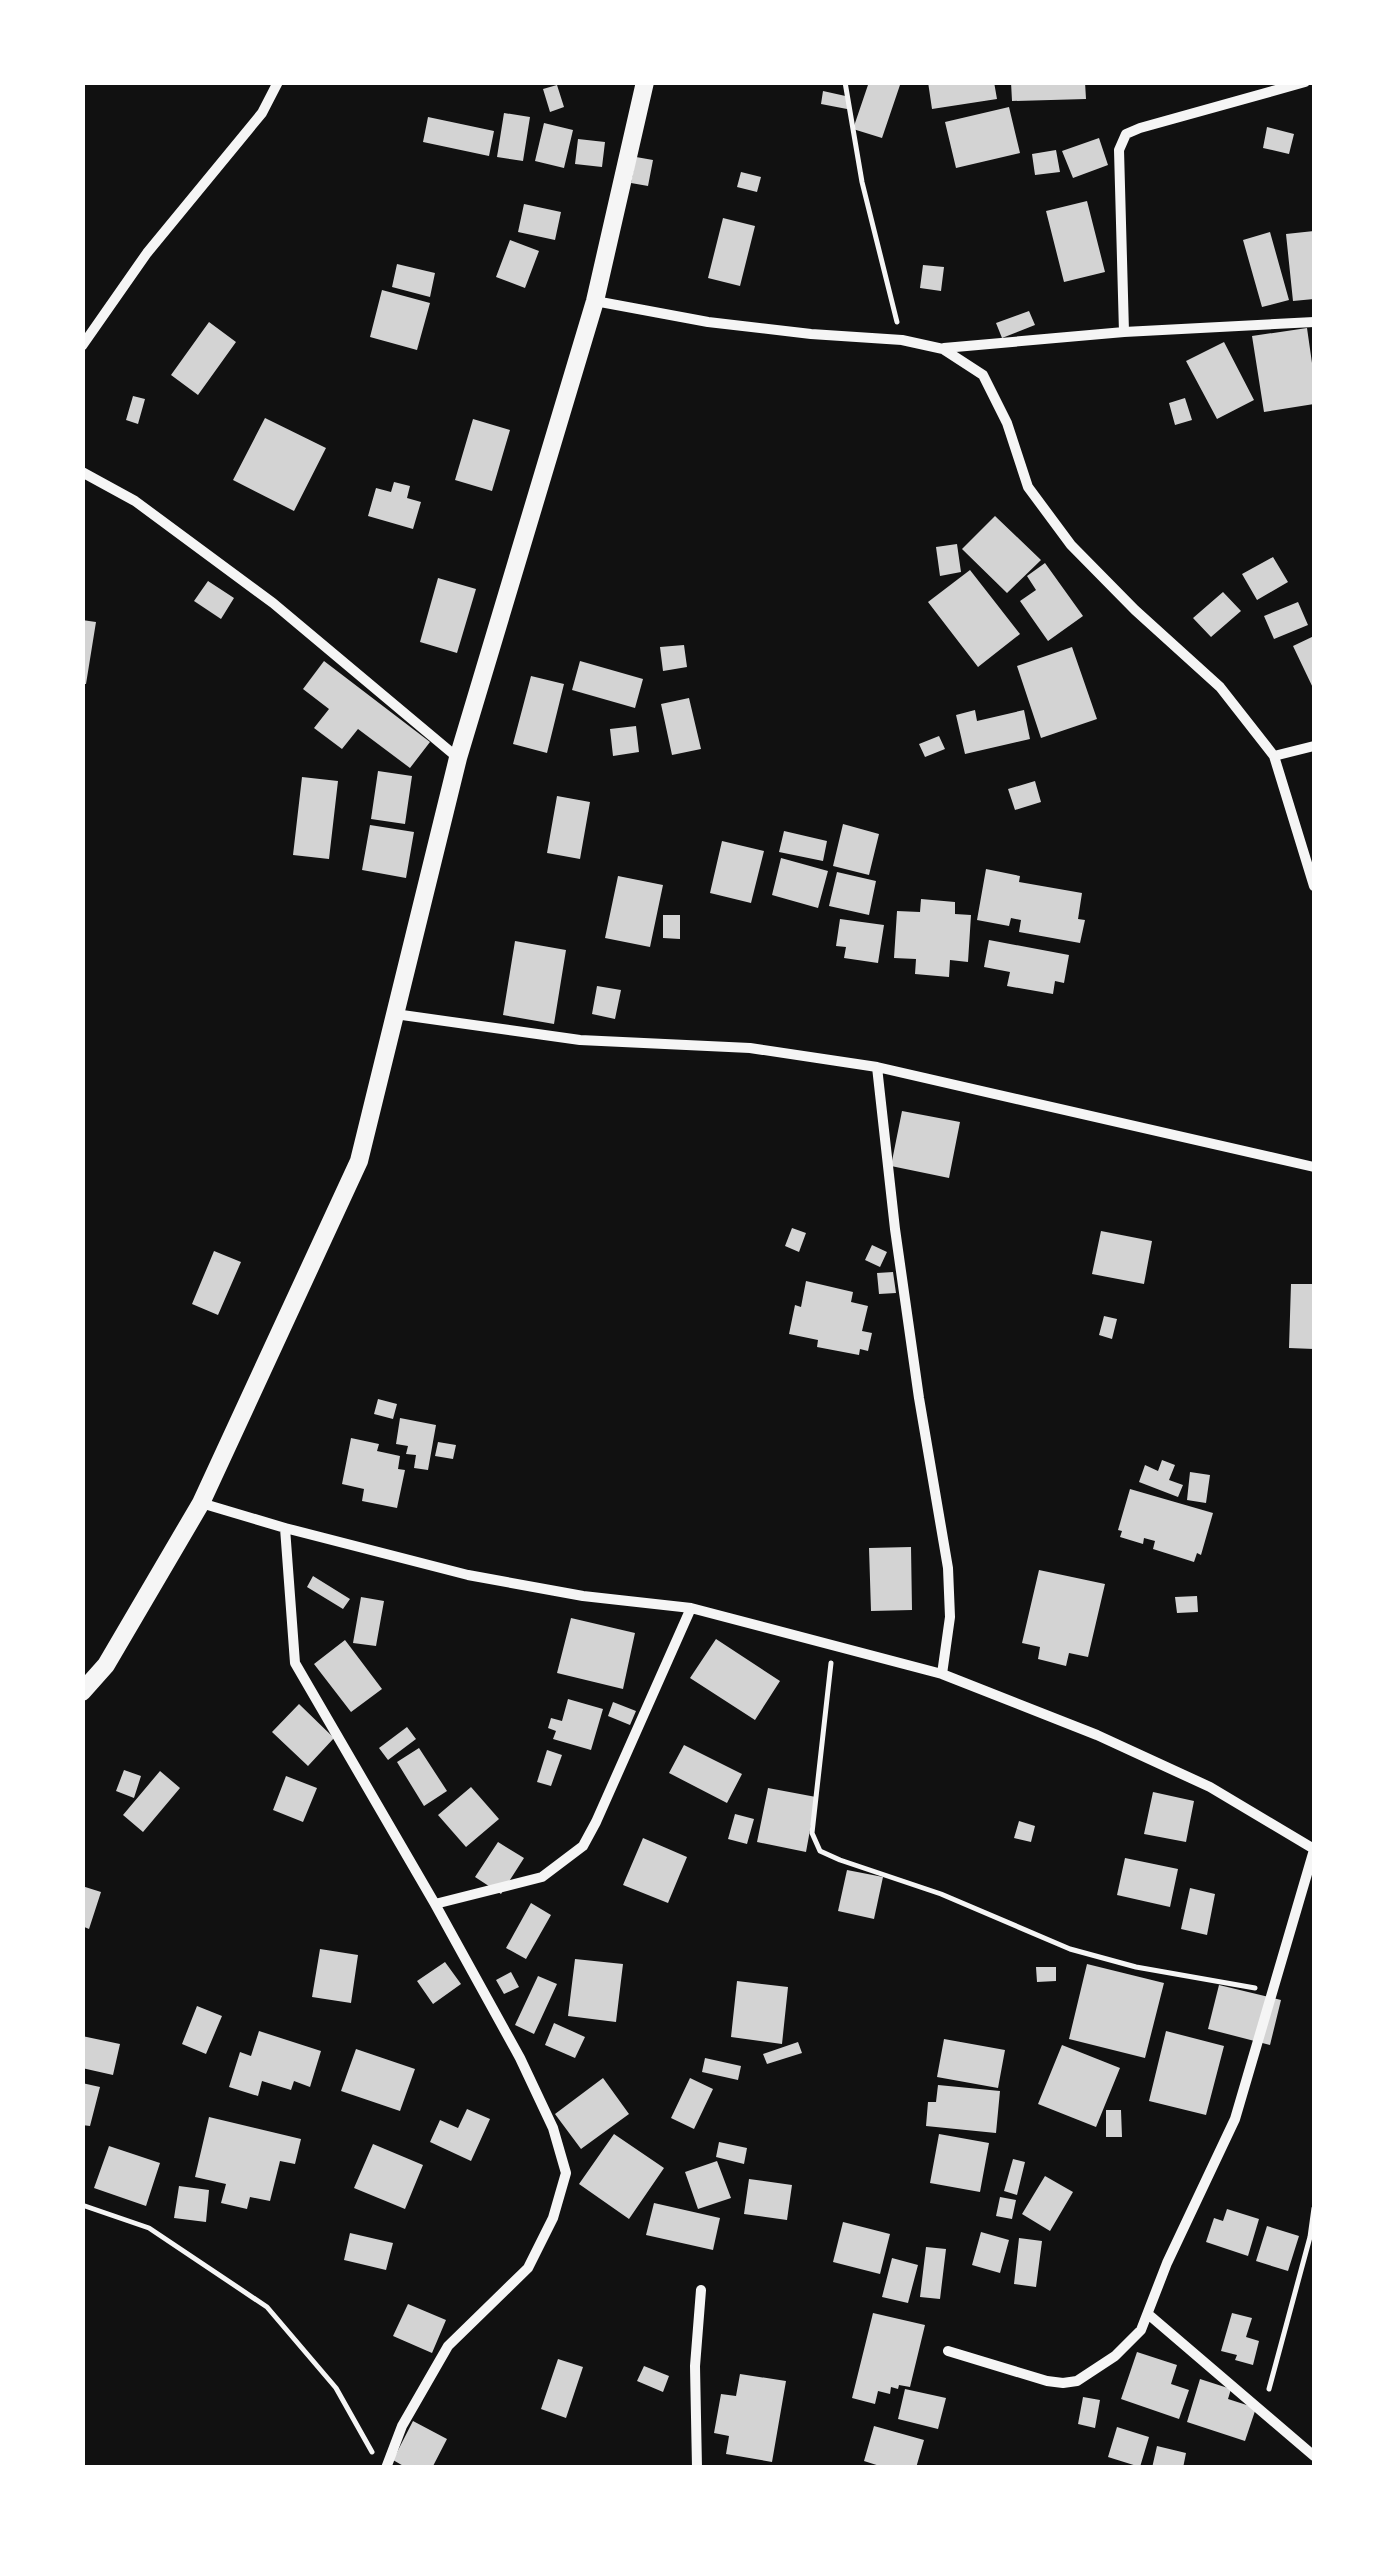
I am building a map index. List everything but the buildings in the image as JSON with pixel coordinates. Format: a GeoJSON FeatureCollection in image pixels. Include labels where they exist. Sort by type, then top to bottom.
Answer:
{"type":"FeatureCollection","features":[{"type":"Feature","properties":{"kind":"street"},"geometry":{"type":"LineString","coordinates":[[82,346],[147,253],[262,113],[278,82]]}},
{"type":"Feature","properties":{"kind":"street"},"geometry":{"type":"LineString","coordinates":[[82,1692],[106,1665],[201,1503],[358,1161],[458,758],[595,301],[645,82]]}},
{"type":"Feature","properties":{"kind":"street"},"geometry":{"type":"LineString","coordinates":[[1124,332],[1119,150],[1126,134],[1305,82]]}},
{"type":"Feature","properties":{"kind":"street"},"geometry":{"type":"LineString","coordinates":[[595,301],[708,322],[902,340],[943,348],[1124,332],[1314,322]]}},
{"type":"Feature","properties":{"kind":"street"},"geometry":{"type":"LineString","coordinates":[[943,348],[983,375],[1007,422],[1028,487],[1071,545],[1220,687],[1274,756],[1314,886]]}},
{"type":"Feature","properties":{"kind":"street"},"geometry":{"type":"LineString","coordinates":[[82,472],[135,501],[274,603],[458,758]]}},
{"type":"Feature","properties":{"kind":"street"},"geometry":{"type":"LineString","coordinates":[[1274,756],[1314,746]]}},
{"type":"Feature","properties":{"kind":"street"},"geometry":{"type":"LineString","coordinates":[[395,1014],[580,1040],[750,1048],[877,1067],[1314,1167]]}},
{"type":"Feature","properties":{"kind":"street"},"geometry":{"type":"LineString","coordinates":[[877,1067],[900,1267],[948,1568],[950,1617],[942,1674]]}},
{"type":"Feature","properties":{"kind":"street"},"geometry":{"type":"LineString","coordinates":[[201,1503],[468,1575],[583,1596],[691,1608],[942,1674],[1097,1734],[1210,1786],[1314,1849],[1236,2119],[1167,2263],[1141,2330],[1115,2356],[1077,2381],[1063,2383],[948,2352]]}},
{"type":"Feature","properties":{"kind":"street"},"geometry":{"type":"LineString","coordinates":[[285,1528],[294,1663],[436,1904],[520,2058],[552,2128],[566,2173],[554,2218],[528,2268],[448,2346],[402,2426],[386,2468]]}},
{"type":"Feature","properties":{"kind":"street"},"geometry":{"type":"LineString","coordinates":[[436,1904],[542,1877],[583,1846],[691,1608]]}},
{"type":"Feature","properties":{"kind":"street"},"geometry":{"type":"LineString","coordinates":[[698,2468],[694,2366],[702,2290]]}},
{"type":"Feature","properties":{"kind":"street"},"geometry":{"type":"LineString","coordinates":[[1148,2314],[1314,2456]]}},
{"type":"Feature","properties":{"kind":"path"},"geometry":{"type":"LineString","coordinates":[[845,82],[862,182],[902,340]]}},
{"type":"Feature","properties":{"kind":"path"},"geometry":{"type":"LineString","coordinates":[[833,1646],[812,1833],[820,1851],[941,1894],[1070,1949],[1136,1967],[1273,1991]]}},
{"type":"Feature","properties":{"kind":"path"},"geometry":{"type":"LineString","coordinates":[[82,2205],[149,2228],[266,2307],[336,2388],[372,2452]]}},
{"type":"Feature","properties":{"kind":"path"},"geometry":{"type":"LineString","coordinates":[[1263,2412],[1314,2208]]}}]}
